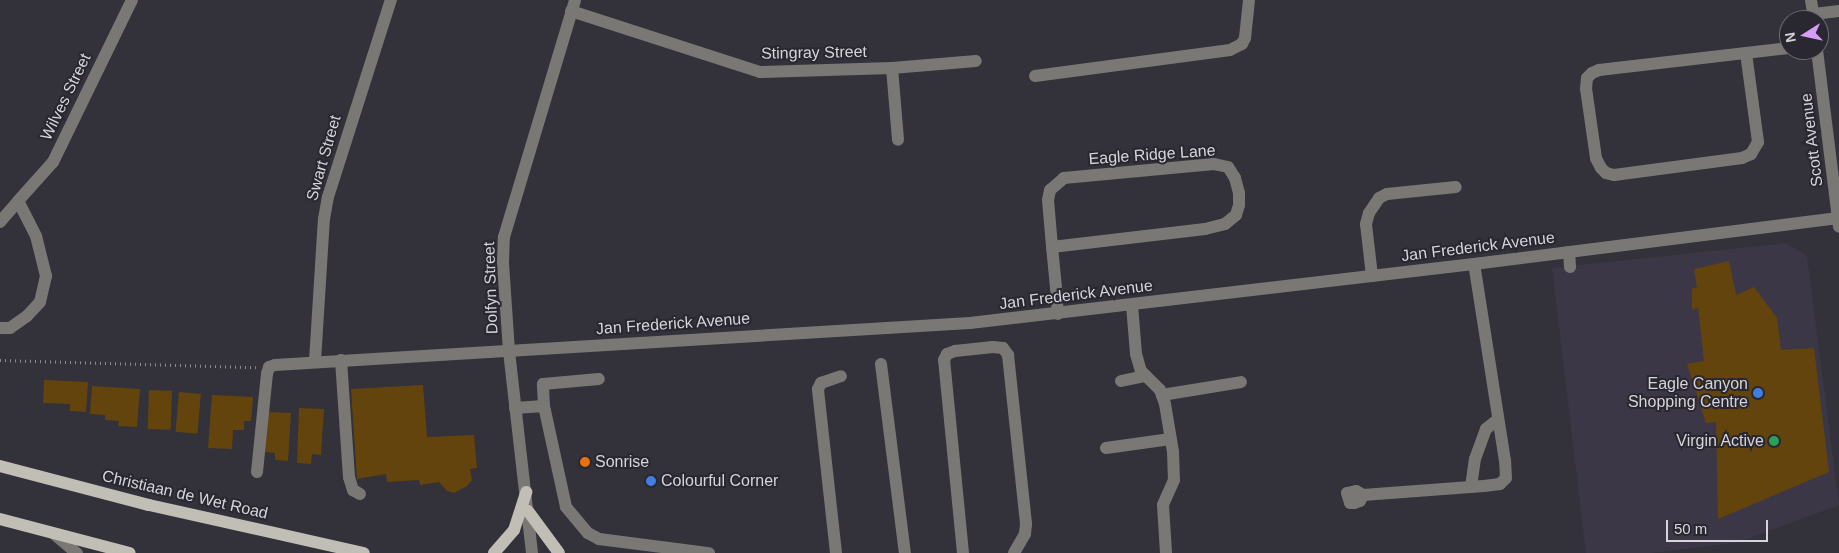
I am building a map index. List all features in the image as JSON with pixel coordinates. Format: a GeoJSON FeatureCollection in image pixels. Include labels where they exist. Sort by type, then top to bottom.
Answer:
{"type":"FeatureCollection","features":[{"type":"Feature","properties":{"kind":"main road","name":"Christiaan de Wet Road"},"geometry":{"type":"LineString","coordinates":[[0,466],[149,505],[364,553]]}},
{"type":"Feature","properties":{"kind":"main road"},"geometry":{"type":"LineString","coordinates":[[494,553],[504,544],[514,530],[526,492]]}},
{"type":"Feature","properties":{"kind":"main road"},"geometry":{"type":"LineString","coordinates":[[528,511],[559,553]]}},
{"type":"Feature","properties":{"kind":"main road"},"geometry":{"type":"LineString","coordinates":[[0,519],[130,553]]}},
{"type":"Feature","properties":{"kind":"street","name":"Wilves Street"},"geometry":{"type":"LineString","coordinates":[[0,222],[53,162],[132,0]]}},
{"type":"Feature","properties":{"kind":"street","name":"Swart Street"},"geometry":{"type":"LineString","coordinates":[[314,361],[324,219],[328,197],[390,0]]}},
{"type":"Feature","properties":{"kind":"street"},"geometry":{"type":"LineString","coordinates":[[1035,76],[1212,54],[1235,48],[1245,38],[1249,0]]}},
{"type":"Feature","properties":{"kind":"street","name":"Stingray Street"},"geometry":{"type":"LineString","coordinates":[[573,5],[760,72],[892,68],[976,61]]}},
{"type":"Feature","properties":{"kind":"street","name":"Dolfyn Street"},"geometry":{"type":"LineString","coordinates":[[532,553],[515,408],[504,262],[504,237],[573,5]]}},
{"type":"Feature","properties":{"kind":"street"},"geometry":{"type":"LineString","coordinates":[[1746,54],[1758,142],[1751,154],[1742,158],[1614,174],[1606,173],[1600,168],[1596,158],[1586,89],[1587,78],[1592,73],[1599,70],[1779,49]]}},
{"type":"Feature","properties":{"kind":"street","name":"Scott Avenue"},"geometry":{"type":"LineString","coordinates":[[1818,60],[1837,191],[1838,222]]}},
{"type":"Feature","properties":{"kind":"street"},"geometry":{"type":"LineString","coordinates":[[892,68],[898,140]]}},
{"type":"Feature","properties":{"kind":"street","name":"Eagle Ridge Lane"},"geometry":{"type":"LineString","coordinates":[[1052,247],[1205,229],[1225,224],[1236,215],[1239,205],[1235,178],[1228,168],[1214,164],[1064,178],[1050,190],[1048,200],[1052,247],[1058,314]]}},
{"type":"Feature","properties":{"kind":"street"},"geometry":{"type":"LineString","coordinates":[[1372,276],[1366,224],[1369,213],[1379,198],[1387,194],[1456,187]]}},
{"type":"Feature","properties":{"kind":"street"},"geometry":{"type":"LineString","coordinates":[[0,328],[10,328],[27,316],[40,302],[46,276],[36,236],[18,201]]}},
{"type":"Feature","properties":{"kind":"street","name":"Jan Frederick Avenue"},"geometry":{"type":"LineString","coordinates":[[270,367],[276,364],[314,361],[970,323],[1838,222]]}},
{"type":"Feature","properties":{"kind":"street"},"geometry":{"type":"LineString","coordinates":[[1569,252],[1570,267]]}},
{"type":"Feature","properties":{"kind":"street"},"geometry":{"type":"LineString","coordinates":[[1363,495],[1500,484],[1506,478],[1474,264]]}},
{"type":"Feature","properties":{"kind":"street"},"geometry":{"type":"LineString","coordinates":[[1132,305],[1136,354],[1141,371],[1160,390],[1170,439],[1174,480],[1163,506],[1166,553]]}},
{"type":"Feature","properties":{"kind":"street"},"geometry":{"type":"LineString","coordinates":[[963,553],[944,360],[947,354],[955,351],[993,347],[1003,348],[1008,355],[1026,524],[1025,534],[1014,553]]}},
{"type":"Feature","properties":{"kind":"street"},"geometry":{"type":"LineString","coordinates":[[341,360],[349,477],[353,490],[360,494]]}},
{"type":"Feature","properties":{"kind":"street"},"geometry":{"type":"LineString","coordinates":[[880,364],[905,553]]}},
{"type":"Feature","properties":{"kind":"street"},"geometry":{"type":"LineString","coordinates":[[257,472],[266,386],[270,367]]}},
{"type":"Feature","properties":{"kind":"street"},"geometry":{"type":"LineString","coordinates":[[836,553],[818,389],[821,383],[841,376]]}},
{"type":"Feature","properties":{"kind":"street"},"geometry":{"type":"LineString","coordinates":[[1121,382],[1145,376]]}},
{"type":"Feature","properties":{"kind":"street"},"geometry":{"type":"LineString","coordinates":[[599,379],[543,384],[544,406],[566,507],[588,533],[599,539],[709,553]]}},
{"type":"Feature","properties":{"kind":"street"},"geometry":{"type":"LineString","coordinates":[[1162,395],[1240,382]]}},
{"type":"Feature","properties":{"kind":"street"},"geometry":{"type":"LineString","coordinates":[[515,408],[544,406]]}},
{"type":"Feature","properties":{"kind":"street"},"geometry":{"type":"LineString","coordinates":[[1471,487],[1475,459],[1486,430],[1497,420]]}},
{"type":"Feature","properties":{"kind":"street"},"geometry":{"type":"LineString","coordinates":[[1106,448],[1170,439]]}},
{"type":"Feature","properties":{"kind":"street"},"geometry":{"type":"LineString","coordinates":[[49,531],[68,544],[77,553]]}},
{"type":"Feature","properties":{"kind":"path"},"geometry":{"type":"LineString","coordinates":[[0,360],[270,367]]}},
{"type":"Feature","properties":{"kind":"shaded area"},"geometry":{"type":"Polygon","coordinates":[[[1786,243],[1807,256],[1839,505],[1736,543],[1650,553],[1586,553],[1552,268],[1786,243]]]}},
{"type":"Feature","properties":{"kind":"building","name":"Eagle Canyon Shopping Centre"},"geometry":{"type":"Polygon","coordinates":[[[1729,261],[1736,295],[1754,287],[1777,318],[1781,350],[1814,348],[1829,472],[1718,519],[1716,422],[1706,423],[1687,364],[1704,361],[1698,307],[1692,310],[1692,289],[1697,287],[1694,269],[1729,261]]]}},
{"type":"Feature","properties":{"kind":"building"},"geometry":{"type":"Polygon","coordinates":[[[44,380],[88,382],[86,412],[70,411],[70,404],[43,403],[44,380]]]}},
{"type":"Feature","properties":{"kind":"building"},"geometry":{"type":"Polygon","coordinates":[[[423,385],[427,437],[474,435],[477,468],[470,469],[472,480],[467,486],[454,493],[447,491],[439,482],[420,485],[419,480],[387,482],[386,474],[357,479],[351,389],[423,385]]]}},
{"type":"Feature","properties":{"kind":"building"},"geometry":{"type":"Polygon","coordinates":[[[92,386],[140,389],[137,427],[118,426],[119,421],[105,420],[105,415],[90,414],[92,386]]]}},
{"type":"Feature","properties":{"kind":"building"},"geometry":{"type":"Polygon","coordinates":[[[149,390],[172,391],[171,430],[148,429],[149,390]]]}},
{"type":"Feature","properties":{"kind":"building"},"geometry":{"type":"Polygon","coordinates":[[[179,392],[201,394],[197,434],[176,432],[179,392]]]}},
{"type":"Feature","properties":{"kind":"building"},"geometry":{"type":"Polygon","coordinates":[[[212,395],[253,397],[251,421],[244,421],[244,430],[233,430],[232,449],[208,448],[212,395]]]}},
{"type":"Feature","properties":{"kind":"building"},"geometry":{"type":"Polygon","coordinates":[[[299,408],[324,409],[321,455],[312,454],[311,464],[297,463],[299,408]]]}},
{"type":"Feature","properties":{"kind":"building"},"geometry":{"type":"Polygon","coordinates":[[[268,412],[291,413],[288,461],[275,460],[275,453],[265,452],[268,412]]]}},
{"type":"Feature","properties":{"kind":"place","name":"Eagle Canyon Shopping Centre"},"geometry":{"type":"Point","coordinates":[1758,393]}},
{"type":"Feature","properties":{"kind":"place","name":"Virgin Active"},"geometry":{"type":"Point","coordinates":[1774,441]}},
{"type":"Feature","properties":{"kind":"place","name":"Sonrise"},"geometry":{"type":"Point","coordinates":[585,462]}},
{"type":"Feature","properties":{"kind":"place","name":"Colourful Corner"},"geometry":{"type":"Point","coordinates":[651,481]}}]}
